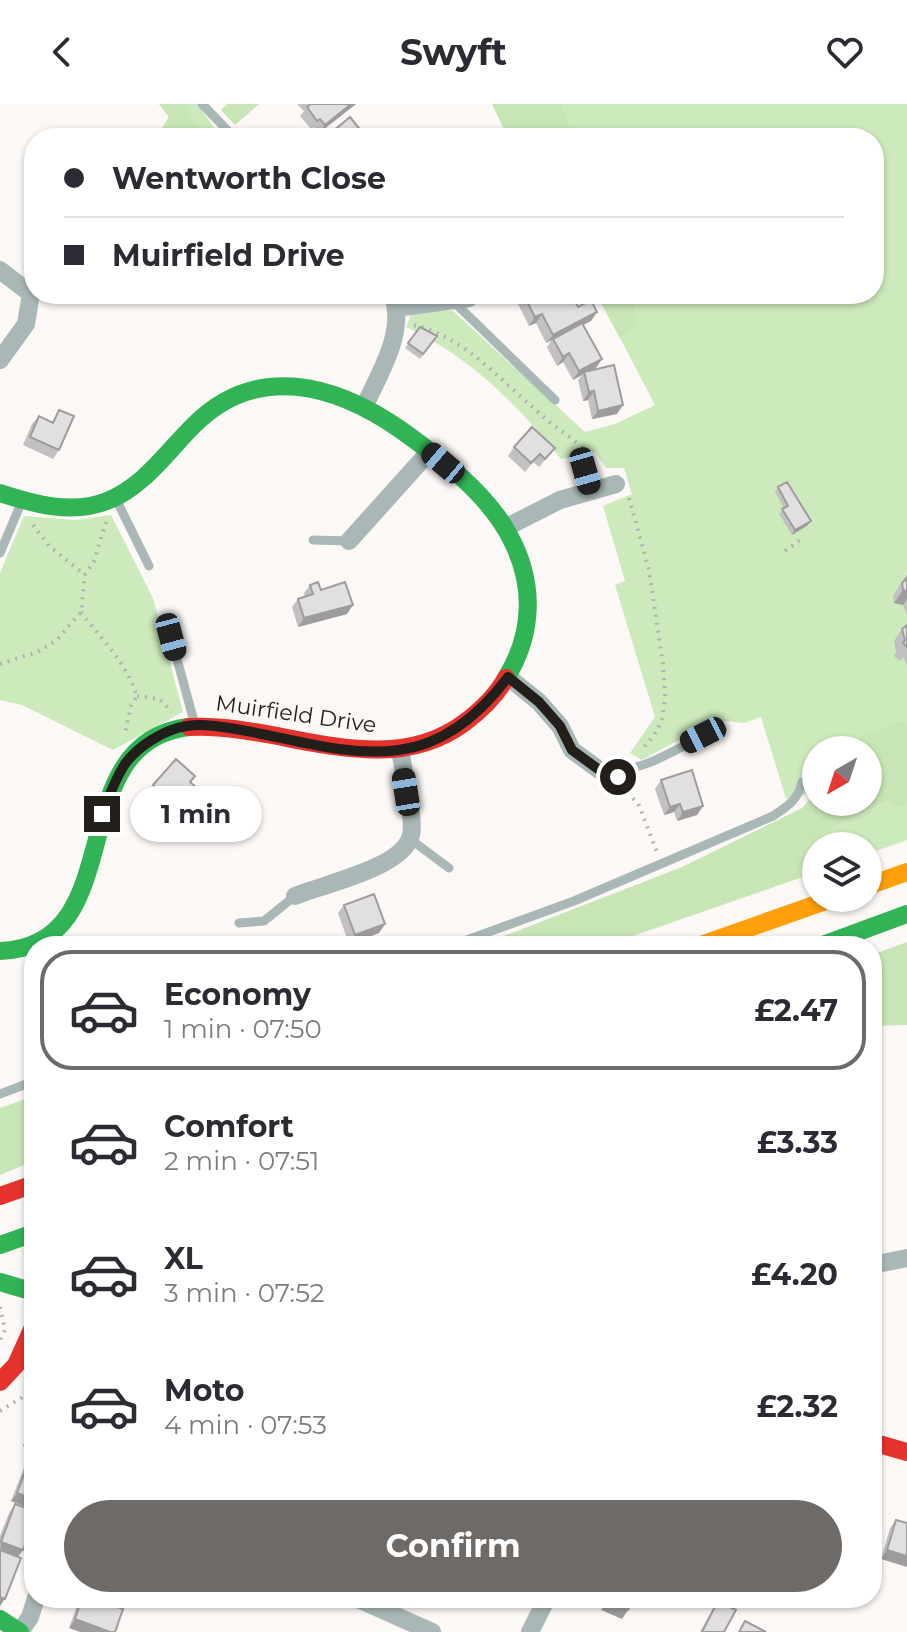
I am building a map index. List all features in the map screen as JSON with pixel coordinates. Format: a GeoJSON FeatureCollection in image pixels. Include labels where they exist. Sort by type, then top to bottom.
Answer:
{"type":"FeatureCollection","features":[{"type":"Feature","properties":{"kind":"main road","name":"Muirfield Drive"},"geometry":{"type":"LineString","coordinates":[[0,493],[53,507],[85,507],[109,499],[144,477],[203,416],[227,400],[253,390],[281,385],[323,389],[364,407],[429,452],[490,507],[522,561],[530,589],[527,629],[521,652],[508,677],[481,708],[453,731],[423,744],[400,750],[357,750],[227,728],[189,726],[148,744],[126,763],[113,786],[102,814],[80,897],[73,911],[47,936]]}},
{"type":"Feature","properties":{"kind":"main road"},"geometry":{"type":"LineString","coordinates":[[882,881],[907,872]]}},
{"type":"Feature","properties":{"kind":"main road"},"geometry":{"type":"LineString","coordinates":[[726,936],[802,909]]}},
{"type":"Feature","properties":{"kind":"main road"},"geometry":{"type":"LineString","coordinates":[[847,936],[907,914]]}},
{"type":"Feature","properties":{"kind":"main road","name":"Muirfield Drive"},"geometry":{"type":"LineString","coordinates":[[0,951],[24,949]]}},
{"type":"Feature","properties":{"kind":"main road"},"geometry":{"type":"LineString","coordinates":[[0,1196],[24,1188]]}},
{"type":"Feature","properties":{"kind":"main road"},"geometry":{"type":"LineString","coordinates":[[0,1245],[24,1237]]}},
{"type":"Feature","properties":{"kind":"main road"},"geometry":{"type":"LineString","coordinates":[[3,1283],[24,1289]]}},
{"type":"Feature","properties":{"kind":"main road"},"geometry":{"type":"LineString","coordinates":[[0,1382],[16,1365],[24,1347]]}},
{"type":"Feature","properties":{"kind":"main road"},"geometry":{"type":"LineString","coordinates":[[882,1445],[907,1452]]}},
{"type":"Feature","properties":{"kind":"street"},"geometry":{"type":"LineString","coordinates":[[0,270],[24,287]]}},
{"type":"Feature","properties":{"kind":"street"},"geometry":{"type":"LineString","coordinates":[[0,360],[26,324],[31,304]]}},
{"type":"Feature","properties":{"kind":"street"},"geometry":{"type":"LineString","coordinates":[[364,407],[390,350],[395,308],[421,304]]}},
{"type":"Feature","properties":{"kind":"street"},"geometry":{"type":"LineString","coordinates":[[349,541],[429,452]]}},
{"type":"Feature","properties":{"kind":"street"},"geometry":{"type":"LineString","coordinates":[[588,464],[590,490]]}},
{"type":"Feature","properties":{"kind":"street"},"geometry":{"type":"LineString","coordinates":[[505,528],[560,500],[616,484]]}},
{"type":"Feature","properties":{"kind":"street"},"geometry":{"type":"LineString","coordinates":[[508,677],[539,702],[560,726],[572,750],[613,780],[621,773]]}},
{"type":"Feature","properties":{"kind":"street"},"geometry":{"type":"LineString","coordinates":[[295,896],[317,878],[390,860],[401,853],[412,832],[400,750]]}},
{"type":"Feature","properties":{"kind":"street"},"geometry":{"type":"LineString","coordinates":[[882,1262],[907,1256],[907,1238]]}},
{"type":"Feature","properties":{"kind":"street"},"geometry":{"type":"LineString","coordinates":[[10,1627],[30,1617],[33,1608]]}},
{"type":"Feature","properties":{"kind":"street"},"geometry":{"type":"LineString","coordinates":[[378,1608],[432,1632]]}},
{"type":"Feature","properties":{"kind":"street"},"geometry":{"type":"LineString","coordinates":[[535,1631],[543,1608]]}},
{"type":"Feature","properties":{"kind":"lane"},"geometry":{"type":"LineString","coordinates":[[202,104],[225,128]]}},
{"type":"Feature","properties":{"kind":"lane"},"geometry":{"type":"LineString","coordinates":[[466,304],[555,400]]}},
{"type":"Feature","properties":{"kind":"lane"},"geometry":{"type":"LineString","coordinates":[[109,499],[149,566]]}},
{"type":"Feature","properties":{"kind":"lane"},"geometry":{"type":"LineString","coordinates":[[0,553],[26,502]]}},
{"type":"Feature","properties":{"kind":"lane"},"geometry":{"type":"LineString","coordinates":[[313,540],[349,541]]}},
{"type":"Feature","properties":{"kind":"lane"},"geometry":{"type":"LineString","coordinates":[[171,637],[189,726]]}},
{"type":"Feature","properties":{"kind":"lane"},"geometry":{"type":"LineString","coordinates":[[621,773],[703,735],[722,730]]}},
{"type":"Feature","properties":{"kind":"lane"},"geometry":{"type":"LineString","coordinates":[[478,936],[574,901],[773,816],[798,796],[802,782]]}},
{"type":"Feature","properties":{"kind":"lane"},"geometry":{"type":"LineString","coordinates":[[410,839],[449,868]]}},
{"type":"Feature","properties":{"kind":"lane"},"geometry":{"type":"LineString","coordinates":[[239,923],[264,921],[295,896]]}},
{"type":"Feature","properties":{"kind":"lane"},"geometry":{"type":"LineString","coordinates":[[0,1094],[24,1085]]}},
{"type":"Feature","properties":{"kind":"path"},"geometry":{"type":"LineString","coordinates":[[395,308],[461,346],[547,421],[581,444],[588,464]]}},
{"type":"Feature","properties":{"kind":"path"},"geometry":{"type":"LineString","coordinates":[[616,484],[624,481],[649,570],[665,696],[663,716],[657,731],[621,773],[627,793],[638,803],[662,865]]}},
{"type":"Feature","properties":{"kind":"path"},"geometry":{"type":"LineString","coordinates":[[0,664],[37,652],[56,641],[81,612],[85,575],[101,542],[109,499]]}},
{"type":"Feature","properties":{"kind":"path"},"geometry":{"type":"LineString","coordinates":[[26,502],[28,515],[49,546],[85,575]]}},
{"type":"Feature","properties":{"kind":"path"},"geometry":{"type":"LineString","coordinates":[[785,551],[803,538]]}},
{"type":"Feature","properties":{"kind":"path"},"geometry":{"type":"LineString","coordinates":[[81,612],[114,651],[137,696]]}},
{"type":"Feature","properties":{"kind":"path"},"geometry":{"type":"LineString","coordinates":[[137,696],[159,699],[189,726]]}},
{"type":"Feature","properties":{"kind":"path"},"geometry":{"type":"LineString","coordinates":[[126,763],[117,747],[126,733],[131,706],[137,696]]}},
{"type":"Feature","properties":{"kind":"path"},"geometry":{"type":"LineString","coordinates":[[0,1307],[5,1330],[0,1340]]}},
{"type":"Feature","properties":{"kind":"green space"},"geometry":{"type":"Polygon","coordinates":[[[159,104],[197,104],[215,128],[162,128],[169,117],[159,104]]]}},
{"type":"Feature","properties":{"kind":"green space"},"geometry":{"type":"Polygon","coordinates":[[[159,104],[184,104],[198,128],[162,128],[169,117],[159,104]]]}},
{"type":"Feature","properties":{"kind":"green space"},"geometry":{"type":"Polygon","coordinates":[[[227,104],[259,104],[235,125],[221,110],[227,104]]]}},
{"type":"Feature","properties":{"kind":"green space"},"geometry":{"type":"Polygon","coordinates":[[[492,104],[561,104],[570,128],[503,128],[492,104]]]}},
{"type":"Feature","properties":{"kind":"green space"},"geometry":{"type":"Polygon","coordinates":[[[498,104],[907,104],[907,758],[882,753],[882,736],[802,736],[802,795],[786,799],[761,717],[744,723],[715,720],[642,760],[630,753],[655,717],[615,585],[625,581],[603,506],[632,494],[624,468],[606,468],[595,452],[561,459],[528,420],[491,384],[450,352],[406,327],[411,315],[432,310],[453,311],[585,432],[615,424],[655,405],[602,304],[884,304],[884,128],[511,128],[498,104]]]}},
{"type":"Feature","properties":{"kind":"green space"},"geometry":{"type":"Polygon","coordinates":[[[601,304],[634,304],[637,326],[620,338],[601,304]]]}},
{"type":"Feature","properties":{"kind":"green space"},"geometry":{"type":"Polygon","coordinates":[[[111,515],[153,598],[183,712],[113,750],[22,705],[0,700],[0,573],[24,516],[76,520],[111,515]]]}},
{"type":"Feature","properties":{"kind":"green space"},"geometry":{"type":"Polygon","coordinates":[[[900,721],[907,723],[907,805],[899,808],[888,801],[882,804],[882,736],[864,736],[900,721]]]}},
{"type":"Feature","properties":{"kind":"green space"},"geometry":{"type":"Polygon","coordinates":[[[888,801],[899,808],[907,805],[907,840],[882,849],[882,832],[825,832],[856,816],[882,816],[882,804],[888,801]]]}},
{"type":"Feature","properties":{"kind":"green space"},"geometry":{"type":"Polygon","coordinates":[[[802,808],[802,816],[856,816],[825,832],[802,832],[802,864],[797,879],[633,936],[504,936],[682,867],[802,808]]]}},
{"type":"Feature","properties":{"kind":"green space"},"geometry":{"type":"Polygon","coordinates":[[[907,942],[907,1025],[882,1026],[882,951],[907,942]]]}},
{"type":"Feature","properties":{"kind":"green space"},"geometry":{"type":"Polygon","coordinates":[[[24,1100],[24,1165],[0,1175],[0,1108],[24,1100]]]}},
{"type":"Feature","properties":{"kind":"building"},"geometry":{"type":"Polygon","coordinates":[[[311,104],[351,104],[325,125],[320,119],[317,121],[307,107],[311,104]]]}},
{"type":"Feature","properties":{"kind":"building"},"geometry":{"type":"Polygon","coordinates":[[[350,117],[359,128],[337,128],[350,117]]]}},
{"type":"Feature","properties":{"kind":"building"},"geometry":{"type":"Polygon","coordinates":[[[528,304],[576,304],[578,307],[593,304],[597,312],[553,335],[542,314],[535,317],[528,304]]]}},
{"type":"Feature","properties":{"kind":"building"},"geometry":{"type":"Polygon","coordinates":[[[582,323],[602,359],[579,371],[569,353],[563,357],[553,339],[582,323]]]}},
{"type":"Feature","properties":{"kind":"building"},"geometry":{"type":"Polygon","coordinates":[[[420,327],[437,336],[423,354],[408,343],[420,327]]]}},
{"type":"Feature","properties":{"kind":"building"},"geometry":{"type":"Polygon","coordinates":[[[614,365],[623,405],[598,411],[594,391],[589,392],[584,372],[614,365]]]}},
{"type":"Feature","properties":{"kind":"building"},"geometry":{"type":"Polygon","coordinates":[[[59,410],[74,416],[59,450],[30,437],[39,416],[53,423],[59,410]]]}},
{"type":"Feature","properties":{"kind":"building"},"geometry":{"type":"Polygon","coordinates":[[[532,427],[555,448],[545,459],[540,454],[531,463],[514,447],[532,427]]]}},
{"type":"Feature","properties":{"kind":"building"},"geometry":{"type":"Polygon","coordinates":[[[787,482],[811,521],[795,530],[782,509],[788,506],[778,487],[787,482]]]}},
{"type":"Feature","properties":{"kind":"building"},"geometry":{"type":"Polygon","coordinates":[[[907,578],[907,591],[903,590],[902,583],[907,578]]]}},
{"type":"Feature","properties":{"kind":"building"},"geometry":{"type":"Polygon","coordinates":[[[318,582],[321,590],[345,582],[353,605],[304,618],[298,599],[313,594],[310,585],[318,582]]]}},
{"type":"Feature","properties":{"kind":"building"},"geometry":{"type":"Polygon","coordinates":[[[907,625],[907,647],[903,643],[902,629],[907,625]]]}},
{"type":"Feature","properties":{"kind":"building"},"geometry":{"type":"Polygon","coordinates":[[[176,759],[195,776],[190,782],[197,788],[178,808],[153,785],[176,759]]]}},
{"type":"Feature","properties":{"kind":"building"},"geometry":{"type":"Polygon","coordinates":[[[692,770],[703,806],[683,812],[680,804],[670,807],[661,780],[692,770]]]}},
{"type":"Feature","properties":{"kind":"building"},"geometry":{"type":"Polygon","coordinates":[[[374,894],[385,924],[355,935],[344,905],[374,894]]]}},
{"type":"Feature","properties":{"kind":"building"},"geometry":{"type":"Polygon","coordinates":[[[24,1475],[24,1495],[17,1493],[24,1475]]]}},
{"type":"Feature","properties":{"kind":"building"},"geometry":{"type":"Polygon","coordinates":[[[15,1504],[24,1507],[23,1550],[1,1542],[15,1504]]]}},
{"type":"Feature","properties":{"kind":"building"},"geometry":{"type":"Polygon","coordinates":[[[896,1520],[907,1523],[907,1556],[887,1550],[896,1520]]]}},
{"type":"Feature","properties":{"kind":"building"},"geometry":{"type":"Polygon","coordinates":[[[0,1550],[21,1558],[5,1599],[0,1597],[0,1550]]]}},
{"type":"Feature","properties":{"kind":"building"},"geometry":{"type":"Polygon","coordinates":[[[79,1608],[123,1609],[115,1632],[75,1619],[79,1608]]]}},
{"type":"Feature","properties":{"kind":"building"},"geometry":{"type":"Polygon","coordinates":[[[714,1608],[736,1610],[724,1632],[702,1632],[714,1608]]]}},
{"type":"Feature","properties":{"kind":"building"},"geometry":{"type":"Polygon","coordinates":[[[745,1621],[766,1632],[739,1632],[745,1621]]]}},
{"type":"Feature","properties":{"kind":"traffic: fast"},"geometry":{"type":"LineString","coordinates":[[0,493],[67,508],[94,505],[132,487],[193,426],[217,406],[243,393],[269,387],[296,387],[350,401],[401,430],[446,464],[488,504],[509,535],[523,571],[528,607],[522,643],[506,678]]}},
{"type":"Feature","properties":{"kind":"traffic: fast"},"geometry":{"type":"LineString","coordinates":[[46,936],[68,916],[84,882],[107,803],[123,768],[149,741],[189,727]]}},
{"type":"Feature","properties":{"kind":"traffic: fast"},"geometry":{"type":"LineString","coordinates":[[847,936],[907,914]]}},
{"type":"Feature","properties":{"kind":"traffic: fast"},"geometry":{"type":"LineString","coordinates":[[0,951],[24,945]]}},
{"type":"Feature","properties":{"kind":"traffic: fast"},"geometry":{"type":"LineString","coordinates":[[0,1245],[24,1237]]}},
{"type":"Feature","properties":{"kind":"traffic: fast"},"geometry":{"type":"LineString","coordinates":[[0,1282],[24,1289]]}},
{"type":"Feature","properties":{"kind":"traffic: fast"},"geometry":{"type":"LineString","coordinates":[[0,1619],[20,1632]]}},
{"type":"Feature","properties":{"kind":"traffic: slow"},"geometry":{"type":"LineString","coordinates":[[882,881],[907,872]]}},
{"type":"Feature","properties":{"kind":"traffic: slow"},"geometry":{"type":"LineString","coordinates":[[726,936],[802,909]]}},
{"type":"Feature","properties":{"kind":"traffic: jam"},"geometry":{"type":"LineString","coordinates":[[189,727],[223,728],[330,746],[400,748],[433,740],[464,723],[487,703],[506,678]]}},
{"type":"Feature","properties":{"kind":"traffic: jam"},"geometry":{"type":"LineString","coordinates":[[0,1196],[24,1188]]}},
{"type":"Feature","properties":{"kind":"traffic: jam"},"geometry":{"type":"LineString","coordinates":[[0,1382],[16,1365],[24,1347]]}},
{"type":"Feature","properties":{"kind":"traffic: jam"},"geometry":{"type":"LineString","coordinates":[[882,1445],[907,1452]]}},
{"type":"Feature","properties":{"kind":"route"},"geometry":{"type":"LineString","coordinates":[[102,814],[113,786],[132,756],[177,728],[206,725],[357,750],[400,750],[453,731],[481,708],[508,677],[539,702],[560,726],[572,750],[580,758],[613,780],[618,777]]}}]}
